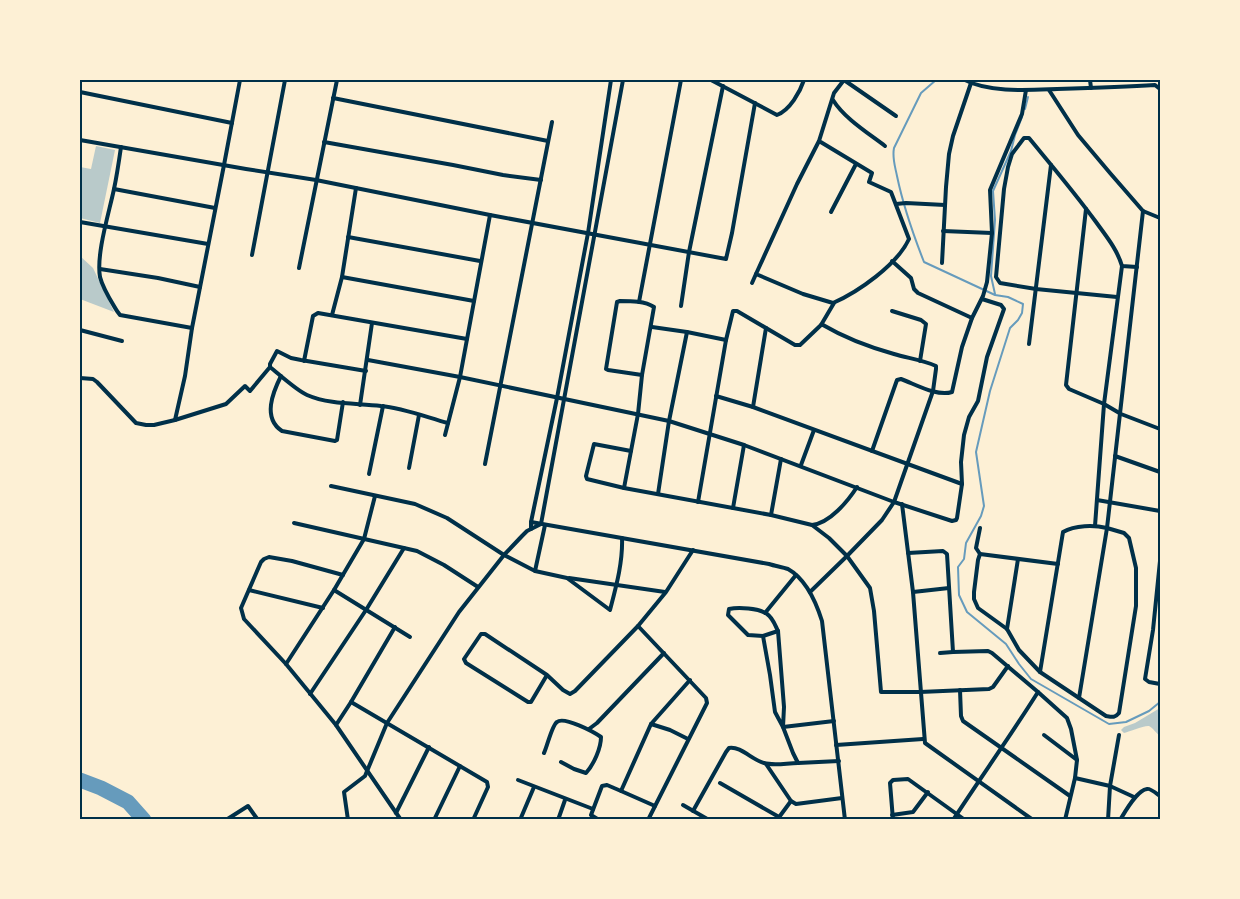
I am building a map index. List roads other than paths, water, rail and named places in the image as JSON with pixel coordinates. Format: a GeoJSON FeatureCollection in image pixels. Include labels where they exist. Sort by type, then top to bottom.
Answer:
{"type":"FeatureCollection","features":[{"type":"Feature","properties":{"kind":"street"},"geometry":{"type":"LineString","coordinates":[[175,420],[232,123],[238,80]]}},
{"type":"Feature","properties":{"kind":"street"},"geometry":{"type":"LineString","coordinates":[[252,255],[285,80]]}},
{"type":"Feature","properties":{"kind":"street"},"geometry":{"type":"LineString","coordinates":[[299,268],[337,80]]}},
{"type":"Feature","properties":{"kind":"street"},"geometry":{"type":"LineString","coordinates":[[531,529],[588,233],[611,80]]}},
{"type":"Feature","properties":{"kind":"street"},"geometry":{"type":"LineString","coordinates":[[535,571],[623,80]]}},
{"type":"Feature","properties":{"kind":"street"},"geometry":{"type":"LineString","coordinates":[[639,302],[681,80]]}},
{"type":"Feature","properties":{"kind":"street"},"geometry":{"type":"LineString","coordinates":[[711,80],[777,115],[780,115],[797,95],[804,80]]}},
{"type":"Feature","properties":{"kind":"street"},"geometry":{"type":"LineString","coordinates":[[752,283],[819,141],[834,93],[844,80],[896,116]]}},
{"type":"Feature","properties":{"kind":"street"},"geometry":{"type":"LineString","coordinates":[[965,80],[996,88],[1026,90],[1091,88],[1155,82],[1161,89]]}},
{"type":"Feature","properties":{"kind":"street"},"geometry":{"type":"LineString","coordinates":[[1090,80],[1091,88]]}},
{"type":"Feature","properties":{"kind":"street"},"geometry":{"type":"LineString","coordinates":[[942,263],[948,165],[953,136],[971,83]]}},
{"type":"Feature","properties":{"kind":"street"},"geometry":{"type":"LineString","coordinates":[[681,306],[689,252],[723,86]]}},
{"type":"Feature","properties":{"kind":"street"},"geometry":{"type":"LineString","coordinates":[[1049,89],[1078,135],[1143,211],[1161,218]]}},
{"type":"Feature","properties":{"kind":"street"},"geometry":{"type":"LineString","coordinates":[[872,451],[897,380],[901,379],[933,391],[949,394],[952,392],[962,347],[987,282],[992,233],[990,190],[1022,114],[1026,90]]}},
{"type":"Feature","properties":{"kind":"street"},"geometry":{"type":"LineString","coordinates":[[80,92],[232,123]]}},
{"type":"Feature","properties":{"kind":"street"},"geometry":{"type":"LineString","coordinates":[[333,98],[548,141]]}},
{"type":"Feature","properties":{"kind":"street"},"geometry":{"type":"LineString","coordinates":[[832,100],[860,127],[885,146]]}},
{"type":"Feature","properties":{"kind":"street"},"geometry":{"type":"LineString","coordinates":[[80,140],[316,180],[727,259],[755,103]]}},
{"type":"Feature","properties":{"kind":"street"},"geometry":{"type":"LineString","coordinates":[[485,464],[552,122]]}},
{"type":"Feature","properties":{"kind":"street"},"geometry":{"type":"LineString","coordinates":[[1095,525],[1104,404],[1122,266],[1113,246],[1086,209],[1029,138],[1024,138],[1010,161],[1004,189],[996,277],[1000,283],[1036,289],[1117,297]]}},
{"type":"Feature","properties":{"kind":"street"},"geometry":{"type":"LineString","coordinates":[[698,502],[726,340],[734,310],[795,345],[800,345],[821,326],[834,303],[879,275],[909,240],[901,203],[891,192],[869,182],[873,173],[819,141]]}},
{"type":"Feature","properties":{"kind":"street"},"geometry":{"type":"LineString","coordinates":[[324,142],[541,180]]}},
{"type":"Feature","properties":{"kind":"street"},"geometry":{"type":"LineString","coordinates":[[121,147],[105,226],[100,269],[103,286],[121,315],[192,328]]}},
{"type":"Feature","properties":{"kind":"street"},"geometry":{"type":"LineString","coordinates":[[831,212],[856,164]]}},
{"type":"Feature","properties":{"kind":"street"},"geometry":{"type":"LineString","coordinates":[[1029,344],[1051,165]]}},
{"type":"Feature","properties":{"kind":"street"},"geometry":{"type":"LineString","coordinates":[[332,315],[342,277],[356,188]]}},
{"type":"Feature","properties":{"kind":"street"},"geometry":{"type":"LineString","coordinates":[[114,189],[215,208]]}},
{"type":"Feature","properties":{"kind":"street"},"geometry":{"type":"LineString","coordinates":[[901,203],[945,205]]}},
{"type":"Feature","properties":{"kind":"street"},"geometry":{"type":"LineString","coordinates":[[1086,209],[1066,385],[1068,389],[1121,414],[1161,429]]}},
{"type":"Feature","properties":{"kind":"street"},"geometry":{"type":"LineString","coordinates":[[1079,698],[1107,528],[1143,211]]}},
{"type":"Feature","properties":{"kind":"street"},"geometry":{"type":"LineString","coordinates":[[445,435],[460,377],[490,215]]}},
{"type":"Feature","properties":{"kind":"street"},"geometry":{"type":"LineString","coordinates":[[80,222],[208,244]]}},
{"type":"Feature","properties":{"kind":"street"},"geometry":{"type":"LineString","coordinates":[[943,231],[992,233]]}},
{"type":"Feature","properties":{"kind":"street"},"geometry":{"type":"LineString","coordinates":[[348,237],[480,261]]}},
{"type":"Feature","properties":{"kind":"street"},"geometry":{"type":"LineString","coordinates":[[892,261],[911,278],[914,289],[918,293],[972,318]]}},
{"type":"Feature","properties":{"kind":"street"},"geometry":{"type":"LineString","coordinates":[[1122,266],[1137,267]]}},
{"type":"Feature","properties":{"kind":"street"},"geometry":{"type":"LineString","coordinates":[[100,269],[200,287]]}},
{"type":"Feature","properties":{"kind":"street"},"geometry":{"type":"LineString","coordinates":[[756,274],[803,294],[834,303]]}},
{"type":"Feature","properties":{"kind":"street"},"geometry":{"type":"LineString","coordinates":[[342,277],[474,301]]}},
{"type":"Feature","properties":{"kind":"street"},"geometry":{"type":"LineString","coordinates":[[368,360],[669,421],[801,465],[894,502],[954,521],[957,518],[962,484],[961,462],[964,435],[969,417],[978,401],[987,357],[1004,309],[1002,305],[983,296]]}},
{"type":"Feature","properties":{"kind":"street"},"geometry":{"type":"LineString","coordinates":[[624,488],[654,306],[620,301],[617,302],[606,367],[608,370],[642,375]]}},
{"type":"Feature","properties":{"kind":"street"},"geometry":{"type":"LineString","coordinates":[[892,311],[921,320],[926,324],[920,362]]}},
{"type":"Feature","properties":{"kind":"street"},"geometry":{"type":"LineString","coordinates":[[304,361],[314,314],[318,313],[467,339]]}},
{"type":"Feature","properties":{"kind":"street"},"geometry":{"type":"LineString","coordinates":[[360,405],[372,323]]}},
{"type":"Feature","properties":{"kind":"street"},"geometry":{"type":"LineString","coordinates":[[810,591],[882,520],[894,502],[933,391],[936,369],[936,366],[854,341],[821,326]]}},
{"type":"Feature","properties":{"kind":"street"},"geometry":{"type":"LineString","coordinates":[[652,327],[726,340]]}},
{"type":"Feature","properties":{"kind":"street"},"geometry":{"type":"LineString","coordinates":[[753,407],[766,328]]}},
{"type":"Feature","properties":{"kind":"street"},"geometry":{"type":"LineString","coordinates":[[80,330],[122,341]]}},
{"type":"Feature","properties":{"kind":"street"},"geometry":{"type":"LineString","coordinates":[[658,494],[669,421],[687,332]]}},
{"type":"Feature","properties":{"kind":"street"},"geometry":{"type":"LineString","coordinates":[[80,378],[97,382],[136,423],[154,425],[226,404],[245,386],[250,391],[270,367],[277,351],[304,361],[366,370]]}},
{"type":"Feature","properties":{"kind":"street"},"geometry":{"type":"LineString","coordinates":[[270,367],[308,395],[360,405],[383,406],[448,423]]}},
{"type":"Feature","properties":{"kind":"street"},"geometry":{"type":"LineString","coordinates":[[281,375],[272,395],[271,409],[276,426],[282,431],[337,440],[344,402]]}},
{"type":"Feature","properties":{"kind":"street"},"geometry":{"type":"LineString","coordinates":[[716,396],[753,407],[962,484]]}},
{"type":"Feature","properties":{"kind":"street"},"geometry":{"type":"LineString","coordinates":[[369,474],[383,406]]}},
{"type":"Feature","properties":{"kind":"street"},"geometry":{"type":"LineString","coordinates":[[409,468],[419,415]]}},
{"type":"Feature","properties":{"kind":"street"},"geometry":{"type":"LineString","coordinates":[[801,465],[814,430]]}},
{"type":"Feature","properties":{"kind":"street"},"geometry":{"type":"LineString","coordinates":[[631,451],[594,444],[586,476],[589,480],[624,488],[771,515],[812,525],[819,524],[834,513],[857,487]]}},
{"type":"Feature","properties":{"kind":"street"},"geometry":{"type":"LineString","coordinates":[[733,508],[744,445]]}},
{"type":"Feature","properties":{"kind":"street"},"geometry":{"type":"LineString","coordinates":[[1115,456],[1161,472]]}},
{"type":"Feature","properties":{"kind":"street"},"geometry":{"type":"LineString","coordinates":[[771,515],[781,459]]}},
{"type":"Feature","properties":{"kind":"street"},"geometry":{"type":"LineString","coordinates":[[331,486],[414,504],[447,518],[504,555],[535,571],[567,578],[666,592]]}},
{"type":"Feature","properties":{"kind":"street"},"geometry":{"type":"LineString","coordinates":[[286,664],[364,539],[375,496]]}},
{"type":"Feature","properties":{"kind":"street"},"geometry":{"type":"LineString","coordinates":[[1097,500],[1161,511]]}},
{"type":"Feature","properties":{"kind":"street"},"geometry":{"type":"LineString","coordinates":[[903,504],[913,592],[923,739],[928,746],[1033,819]]}},
{"type":"Feature","properties":{"kind":"street"},"geometry":{"type":"LineString","coordinates":[[531,522],[769,564],[796,574],[810,591],[822,621],[844,819]]}},
{"type":"Feature","properties":{"kind":"street"},"geometry":{"type":"LineString","coordinates":[[294,523],[417,551],[478,587]]}},
{"type":"Feature","properties":{"kind":"street"},"geometry":{"type":"LineString","coordinates":[[348,819],[344,793],[365,776],[387,723],[459,612],[504,555],[527,531],[543,524]]}},
{"type":"Feature","properties":{"kind":"street"},"geometry":{"type":"LineString","coordinates":[[812,525],[847,556],[870,588],[880,692],[992,688],[1008,666]]}},
{"type":"Feature","properties":{"kind":"street"},"geometry":{"type":"LineString","coordinates":[[980,554],[974,599],[978,608],[1007,629],[1019,650],[1040,672],[1106,716],[1113,717],[1119,713],[1137,606],[1136,568],[1129,538],[1124,533],[1095,525],[1063,532],[1040,672]]}},
{"type":"Feature","properties":{"kind":"street"},"geometry":{"type":"LineString","coordinates":[[980,528],[976,548],[980,554],[1058,564]]}},
{"type":"Feature","properties":{"kind":"street"},"geometry":{"type":"LineString","coordinates":[[567,578],[609,610],[616,585],[622,538]]}},
{"type":"Feature","properties":{"kind":"street"},"geometry":{"type":"LineString","coordinates":[[310,694],[405,548]]}},
{"type":"Feature","properties":{"kind":"street"},"geometry":{"type":"LineString","coordinates":[[547,675],[531,702],[527,702],[464,660],[481,634],[485,634],[547,675],[570,694],[639,626],[666,592],[693,550]]}},
{"type":"Feature","properties":{"kind":"street"},"geometry":{"type":"LineString","coordinates":[[908,553],[945,551],[947,554],[953,652]]}},
{"type":"Feature","properties":{"kind":"street"},"geometry":{"type":"LineString","coordinates":[[343,575],[269,557],[261,562],[241,608],[244,619],[286,664],[336,725],[401,819]]}},
{"type":"Feature","properties":{"kind":"street"},"geometry":{"type":"LineString","coordinates":[[1007,629],[1018,559]]}},
{"type":"Feature","properties":{"kind":"street"},"geometry":{"type":"LineString","coordinates":[[1161,561],[1145,679],[1161,684]]}},
{"type":"Feature","properties":{"kind":"street"},"geometry":{"type":"LineString","coordinates":[[765,613],[796,574]]}},
{"type":"Feature","properties":{"kind":"street"},"geometry":{"type":"LineString","coordinates":[[913,592],[949,588]]}},
{"type":"Feature","properties":{"kind":"street"},"geometry":{"type":"LineString","coordinates":[[249,590],[323,608]]}},
{"type":"Feature","properties":{"kind":"street"},"geometry":{"type":"LineString","coordinates":[[334,590],[410,637]]}},
{"type":"Feature","properties":{"kind":"street"},"geometry":{"type":"LineString","coordinates":[[778,631],[763,636],[748,635],[728,615],[729,609],[762,611],[770,616],[778,631],[784,707],[783,727]]}},
{"type":"Feature","properties":{"kind":"street"},"geometry":{"type":"LineString","coordinates":[[639,626],[706,698],[707,703],[648,819]]}},
{"type":"Feature","properties":{"kind":"street"},"geometry":{"type":"LineString","coordinates":[[336,725],[394,627]]}},
{"type":"Feature","properties":{"kind":"street"},"geometry":{"type":"LineString","coordinates":[[763,636],[775,712],[798,763]]}},
{"type":"Feature","properties":{"kind":"street"},"geometry":{"type":"LineString","coordinates":[[940,653],[988,651],[992,653],[1067,718],[1077,760],[1065,819]]}},
{"type":"Feature","properties":{"kind":"street"},"geometry":{"type":"LineString","coordinates":[[589,729],[664,653]]}},
{"type":"Feature","properties":{"kind":"street"},"geometry":{"type":"LineString","coordinates":[[621,791],[651,724],[690,680]]}},
{"type":"Feature","properties":{"kind":"street"},"geometry":{"type":"LineString","coordinates":[[960,690],[963,720],[1070,796]]}},
{"type":"Feature","properties":{"kind":"street"},"geometry":{"type":"LineString","coordinates":[[953,819],[1038,692]]}},
{"type":"Feature","properties":{"kind":"street"},"geometry":{"type":"LineString","coordinates":[[351,702],[488,783],[474,819]]}},
{"type":"Feature","properties":{"kind":"street"},"geometry":{"type":"LineString","coordinates":[[544,753],[556,722],[564,720],[589,729],[602,739],[586,772],[561,762]]}},
{"type":"Feature","properties":{"kind":"street"},"geometry":{"type":"LineString","coordinates":[[783,727],[834,721]]}},
{"type":"Feature","properties":{"kind":"street"},"geometry":{"type":"LineString","coordinates":[[651,724],[688,739]]}},
{"type":"Feature","properties":{"kind":"street"},"geometry":{"type":"LineString","coordinates":[[1044,735],[1077,760]]}},
{"type":"Feature","properties":{"kind":"street"},"geometry":{"type":"LineString","coordinates":[[1108,819],[1110,786],[1119,735]]}},
{"type":"Feature","properties":{"kind":"street"},"geometry":{"type":"LineString","coordinates":[[836,745],[923,739]]}},
{"type":"Feature","properties":{"kind":"street"},"geometry":{"type":"LineString","coordinates":[[396,813],[429,747]]}},
{"type":"Feature","properties":{"kind":"street"},"geometry":{"type":"LineString","coordinates":[[693,811],[729,748],[735,747],[766,764],[838,760]]}},
{"type":"Feature","properties":{"kind":"street"},"geometry":{"type":"LineString","coordinates":[[766,764],[791,801],[796,804],[842,798]]}},
{"type":"Feature","properties":{"kind":"street"},"geometry":{"type":"LineString","coordinates":[[434,819],[460,766]]}},
{"type":"Feature","properties":{"kind":"street"},"geometry":{"type":"LineString","coordinates":[[1075,778],[1110,786],[1134,797]]}},
{"type":"Feature","properties":{"kind":"street"},"geometry":{"type":"LineString","coordinates":[[928,792],[913,812],[892,817],[891,781],[908,779],[928,792],[965,819]]}},
{"type":"Feature","properties":{"kind":"street"},"geometry":{"type":"LineString","coordinates":[[518,780],[592,809]]}},
{"type":"Feature","properties":{"kind":"street"},"geometry":{"type":"LineString","coordinates":[[720,783],[778,818],[791,801]]}},
{"type":"Feature","properties":{"kind":"street"},"geometry":{"type":"LineString","coordinates":[[599,819],[591,815],[602,786],[607,785],[655,806]]}},
{"type":"Feature","properties":{"kind":"street"},"geometry":{"type":"LineString","coordinates":[[520,819],[534,787]]}},
{"type":"Feature","properties":{"kind":"street"},"geometry":{"type":"LineString","coordinates":[[1120,819],[1134,797],[1146,789],[1161,796]]}},
{"type":"Feature","properties":{"kind":"street"},"geometry":{"type":"LineString","coordinates":[[558,819],[565,800]]}},
{"type":"Feature","properties":{"kind":"street"},"geometry":{"type":"LineString","coordinates":[[226,819],[247,806],[258,819]]}},
{"type":"Feature","properties":{"kind":"street"},"geometry":{"type":"LineString","coordinates":[[683,806],[709,819]]}},
{"type":"Feature","properties":{"kind":"waterway"},"geometry":{"type":"LineString","coordinates":[[941,80],[936,80],[921,93],[894,148],[893,155],[899,187],[916,241],[924,262],[995,295],[1008,297],[1023,304],[1022,313],[1010,328],[990,391],[976,452],[984,506],[966,543],[964,559],[958,567],[959,595],[967,612],[1006,644],[1031,679],[1109,724],[1126,722],[1149,711],[1160,702]]}},
{"type":"Feature","properties":{"kind":"waterway"},"geometry":{"type":"LineString","coordinates":[[1025,109],[1028,97]]}},
{"type":"Feature","properties":{"kind":"waterway"},"geometry":{"type":"LineString","coordinates":[[995,294],[991,276],[995,220],[993,191],[1011,151],[1022,117]]}},
{"type":"Feature","properties":{"kind":"waterway"},"geometry":{"type":"LineString","coordinates":[[80,780],[128,802],[144,820]]}}]}
